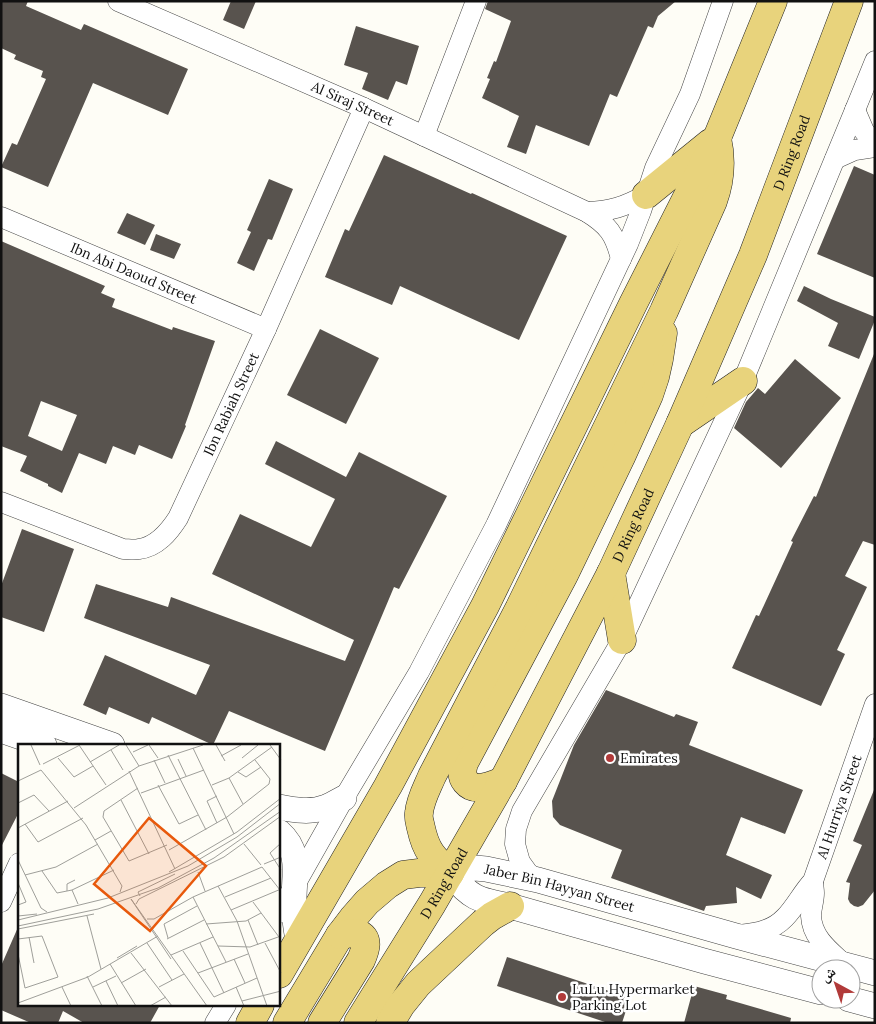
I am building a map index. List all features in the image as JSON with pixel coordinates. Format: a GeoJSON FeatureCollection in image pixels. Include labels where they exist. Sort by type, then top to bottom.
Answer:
{"type":"FeatureCollection","features":[{"type":"Feature","properties":{"kind":"main road"},"geometry":{"type":"LineString","coordinates":[[280,972],[388,786],[485,606],[633,304],[717,138],[773,1]]}},
{"type":"Feature","properties":{"kind":"main road","name":"D Ring Road"},"geometry":{"type":"LineString","coordinates":[[358,1023],[450,873],[503,781],[611,573],[680,424],[753,256],[849,1]]}},
{"type":"Feature","properties":{"kind":"main road"},"geometry":{"type":"LineString","coordinates":[[646,195],[717,138]]}},
{"type":"Feature","properties":{"kind":"main road"},"geometry":{"type":"LineString","coordinates":[[450,873],[437,862],[426,848],[418,816],[425,791],[519,610],[664,311],[718,188],[721,163],[717,138]]}},
{"type":"Feature","properties":{"kind":"main road"},"geometry":{"type":"LineString","coordinates":[[503,781],[475,788],[463,778],[462,770],[464,763],[564,575],[648,396],[659,359],[664,311]]}},
{"type":"Feature","properties":{"kind":"main road"},"geometry":{"type":"LineString","coordinates":[[680,424],[743,381]]}},
{"type":"Feature","properties":{"kind":"main road"},"geometry":{"type":"LineString","coordinates":[[611,573],[622,640]]}},
{"type":"Feature","properties":{"kind":"main road"},"geometry":{"type":"LineString","coordinates":[[287,1023],[340,935],[367,902],[386,885],[403,876],[419,873],[450,873]]}},
{"type":"Feature","properties":{"kind":"main road"},"geometry":{"type":"LineString","coordinates":[[390,1023],[418,984],[483,923],[510,906]]}},
{"type":"Feature","properties":{"kind":"main road"},"geometry":{"type":"LineString","coordinates":[[322,1023],[366,950],[366,940],[362,936],[355,932],[340,935]]}},
{"type":"Feature","properties":{"kind":"main road"},"geometry":{"type":"LineString","coordinates":[[250,1023],[259,1006]]}},
{"type":"Feature","properties":{"kind":"street","name":"Al Siraj Street"},"geometry":{"type":"LineString","coordinates":[[118,1],[364,108],[587,212],[600,220],[610,231],[618,244],[621,259]]}},
{"type":"Feature","properties":{"kind":"street"},"geometry":{"type":"LineString","coordinates":[[424,136],[476,1]]}},
{"type":"Feature","properties":{"kind":"street"},"geometry":{"type":"LineString","coordinates":[[280,911],[344,798],[419,672],[496,525],[635,227],[655,168],[690,94],[723,1]]}},
{"type":"Feature","properties":{"kind":"street"},"geometry":{"type":"LineString","coordinates":[[538,880],[528,873],[520,862],[515,844],[516,829],[522,811],[622,640],[743,381],[875,61]]}},
{"type":"Feature","properties":{"kind":"street","name":"Ibn Rabiah Street"},"geometry":{"type":"LineString","coordinates":[[1,502],[123,549],[139,550],[154,544],[168,533],[178,518],[266,328],[364,108]]}},
{"type":"Feature","properties":{"kind":"street"},"geometry":{"type":"LineString","coordinates":[[835,159],[855,150],[875,146],[864,131],[856,110]]}},
{"type":"Feature","properties":{"kind":"street","name":"Al Siraj Street"},"geometry":{"type":"LineString","coordinates":[[587,212],[602,212],[616,209],[646,195]]}},
{"type":"Feature","properties":{"kind":"street","name":"Ibn Abi Daoud Street"},"geometry":{"type":"LineString","coordinates":[[1,217],[266,328]]}},
{"type":"Feature","properties":{"kind":"street","name":"Al Hurriya Street"},"geometry":{"type":"LineString","coordinates":[[838,959],[825,947],[816,934],[811,917],[814,893],[813,881],[875,704]]}},
{"type":"Feature","properties":{"kind":"street"},"geometry":{"type":"LineString","coordinates":[[1,706],[81,741],[104,744]]}},
{"type":"Feature","properties":{"kind":"street"},"geometry":{"type":"LineString","coordinates":[[1,730],[41,744]]}},
{"type":"Feature","properties":{"kind":"street"},"geometry":{"type":"LineString","coordinates":[[280,806],[293,810],[311,811],[325,808],[344,798]]}},
{"type":"Feature","properties":{"kind":"street"},"geometry":{"type":"LineString","coordinates":[[280,833],[288,841],[296,863],[293,903],[294,922],[298,940]]}},
{"type":"Feature","properties":{"kind":"street"},"geometry":{"type":"LineString","coordinates":[[1,902],[18,865]]}},
{"type":"Feature","properties":{"kind":"street","name":"Jaber Bin Hayyan Street"},"geometry":{"type":"LineString","coordinates":[[811,989],[510,906],[484,901],[472,896],[460,886],[450,873],[465,869],[481,869],[538,880],[822,959]]}},
{"type":"Feature","properties":{"kind":"street","name":"Al Hurriya Street"},"geometry":{"type":"LineString","coordinates":[[736,936],[765,930],[776,925],[791,911],[805,889],[813,881]]}},
{"type":"Feature","properties":{"kind":"street","name":"Jaber Bin Hayyan Street"},"geometry":{"type":"LineString","coordinates":[[861,969],[875,973]]}},
{"type":"Feature","properties":{"kind":"street"},"geometry":{"type":"LineString","coordinates":[[215,1023],[225,1006]]}},
{"type":"Feature","properties":{"kind":"building"},"geometry":{"type":"Polygon","coordinates":[[[1,1],[28,1],[26,6],[81,30],[84,24],[188,69],[168,115],[93,83],[48,187],[1,167],[12,143],[17,145],[46,79],[41,77],[43,71],[14,59],[16,55],[1,48],[1,1]]]}},
{"type":"Feature","properties":{"kind":"building"},"geometry":{"type":"Polygon","coordinates":[[[231,1],[256,1],[244,29],[223,20],[231,1]]]}},
{"type":"Feature","properties":{"kind":"building"},"geometry":{"type":"Polygon","coordinates":[[[488,1],[676,1],[658,16],[653,28],[648,26],[617,97],[610,94],[589,146],[536,125],[526,154],[507,147],[519,116],[482,98],[490,79],[487,78],[494,61],[496,62],[511,21],[485,9],[488,1]]]}},
{"type":"Feature","properties":{"kind":"building"},"geometry":{"type":"Polygon","coordinates":[[[356,26],[419,46],[407,85],[396,81],[388,100],[362,89],[368,73],[344,65],[356,26]]]}},
{"type":"Feature","properties":{"kind":"building"},"geometry":{"type":"Polygon","coordinates":[[[384,155],[567,236],[519,340],[400,286],[392,305],[325,277],[345,229],[349,231],[384,155]]]}},
{"type":"Feature","properties":{"kind":"building"},"geometry":{"type":"Polygon","coordinates":[[[854,166],[875,175],[875,278],[817,254],[854,166]]]}},
{"type":"Feature","properties":{"kind":"building"},"geometry":{"type":"Polygon","coordinates":[[[269,179],[293,189],[272,240],[268,239],[254,271],[237,263],[251,232],[247,230],[269,179]]]}},
{"type":"Feature","properties":{"kind":"building"},"geometry":{"type":"Polygon","coordinates":[[[127,213],[155,225],[145,245],[117,233],[127,213]]]}},
{"type":"Feature","properties":{"kind":"building"},"geometry":{"type":"Polygon","coordinates":[[[156,234],[181,244],[174,259],[150,250],[156,234]]]}},
{"type":"Feature","properties":{"kind":"building"},"geometry":{"type":"Polygon","coordinates":[[[1,241],[105,286],[101,293],[115,299],[112,307],[172,330],[173,327],[215,341],[186,426],[172,459],[139,445],[135,455],[113,446],[106,464],[79,453],[62,493],[20,471],[27,456],[1,446],[1,241]],[[41,401],[28,436],[62,451],[77,415],[41,401]]]}},
{"type":"Feature","properties":{"kind":"building"},"geometry":{"type":"Polygon","coordinates":[[[804,286],[875,317],[859,359],[828,346],[838,323],[797,301],[804,286]]]}},
{"type":"Feature","properties":{"kind":"building"},"geometry":{"type":"Polygon","coordinates":[[[320,329],[379,358],[346,424],[287,395],[320,329]]]}},
{"type":"Feature","properties":{"kind":"building"},"geometry":{"type":"Polygon","coordinates":[[[874,354],[875,545],[863,541],[845,576],[867,587],[837,650],[845,654],[821,706],[732,668],[756,615],[759,616],[793,542],[791,541],[814,496],[816,497],[874,354]]]}},
{"type":"Feature","properties":{"kind":"building"},"geometry":{"type":"Polygon","coordinates":[[[795,359],[841,398],[781,468],[734,428],[746,402],[758,388],[765,394],[795,359]]]}},
{"type":"Feature","properties":{"kind":"building"},"geometry":{"type":"Polygon","coordinates":[[[276,441],[346,477],[359,452],[447,496],[399,589],[394,587],[325,751],[229,711],[213,744],[211,744],[152,717],[149,724],[109,707],[106,715],[83,705],[105,655],[196,695],[210,665],[84,618],[96,584],[168,607],[171,597],[345,661],[354,640],[212,574],[240,514],[311,547],[335,499],[265,464],[276,441]]]}},
{"type":"Feature","properties":{"kind":"building"},"geometry":{"type":"Polygon","coordinates":[[[22,529],[74,549],[44,632],[1,617],[1,586],[22,529]]]}},
{"type":"Feature","properties":{"kind":"building"},"geometry":{"type":"Polygon","coordinates":[[[606,690],[674,717],[676,714],[698,722],[689,745],[803,790],[785,834],[741,817],[726,855],[772,875],[761,899],[736,887],[737,903],[706,906],[704,911],[611,878],[622,850],[560,825],[553,817],[552,801],[574,745],[606,690]]]}},
{"type":"Feature","properties":{"kind":"building"},"geometry":{"type":"Polygon","coordinates":[[[1,773],[18,782],[18,814],[1,847],[1,773]]]}},
{"type":"Feature","properties":{"kind":"building"},"geometry":{"type":"Polygon","coordinates":[[[874,790],[875,890],[863,905],[858,907],[850,903],[848,899],[850,883],[846,882],[862,845],[853,841],[874,790]]]}},
{"type":"Feature","properties":{"kind":"building"},"geometry":{"type":"Polygon","coordinates":[[[18,927],[18,1006],[159,1006],[150,1023],[84,1023],[63,1011],[58,1023],[31,1023],[1,1010],[1,966],[18,927]]]}},
{"type":"Feature","properties":{"kind":"building"},"geometry":{"type":"Polygon","coordinates":[[[507,957],[630,998],[622,1023],[608,1023],[497,986],[507,957]]]}},
{"type":"Feature","properties":{"kind":"building"},"geometry":{"type":"Polygon","coordinates":[[[694,986],[727,995],[726,999],[791,1018],[790,1023],[684,1023],[694,986]]]}},
{"type":"Feature","properties":{"kind":"place","name":"Emirates"},"geometry":{"type":"Point","coordinates":[610,758]}},
{"type":"Feature","properties":{"kind":"place","name":"LuLu Hypermarket Parking Lot"},"geometry":{"type":"Point","coordinates":[562,997]}}]}
